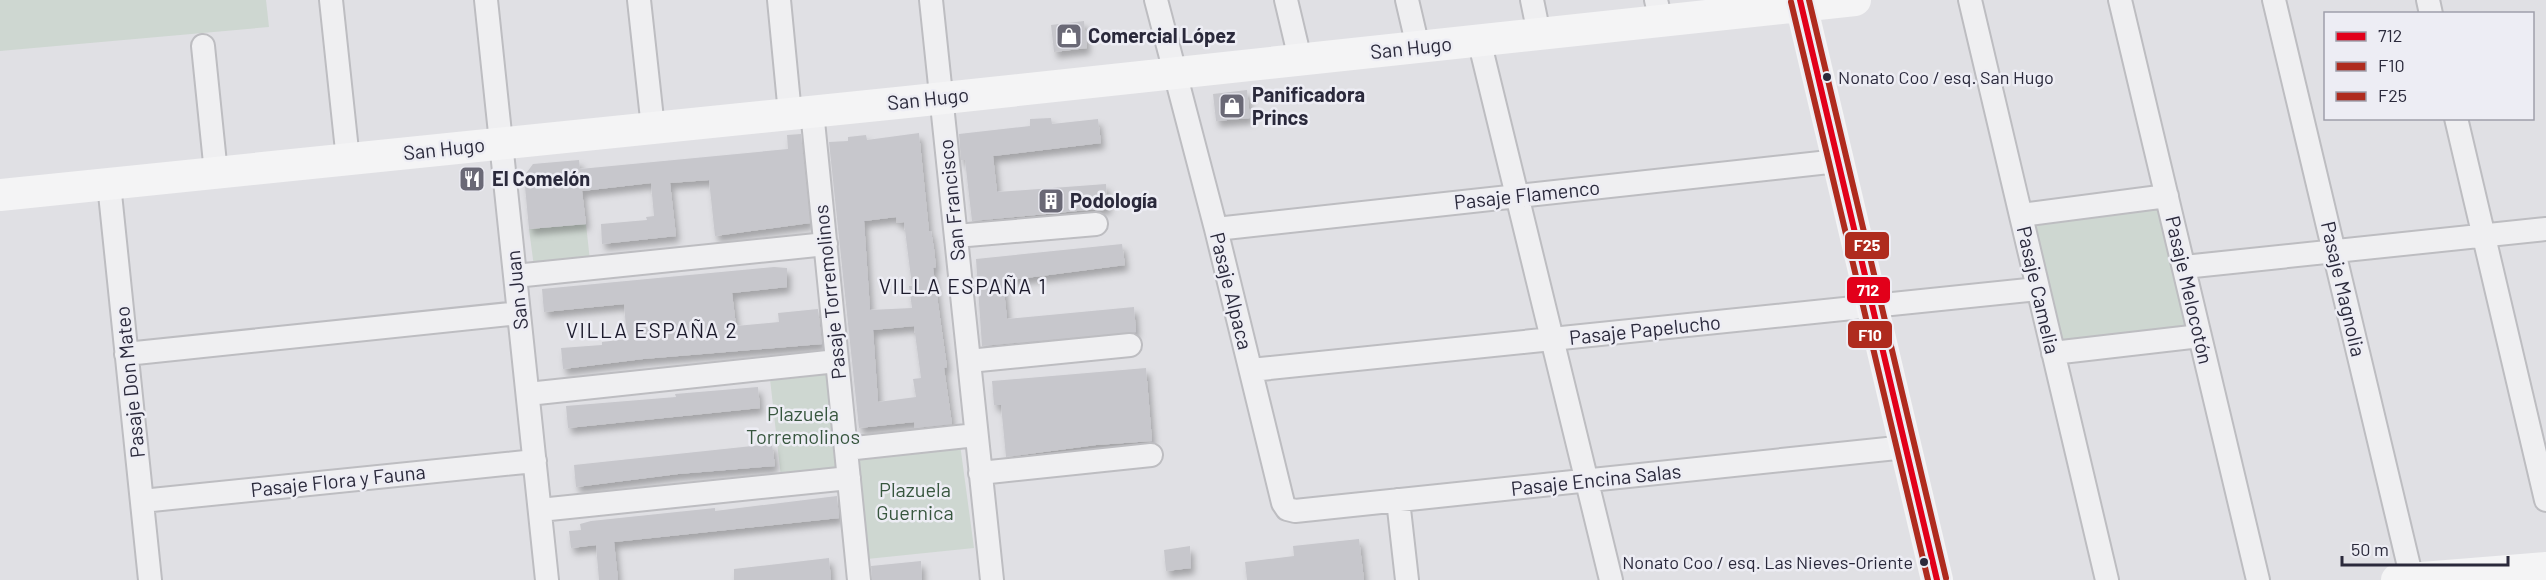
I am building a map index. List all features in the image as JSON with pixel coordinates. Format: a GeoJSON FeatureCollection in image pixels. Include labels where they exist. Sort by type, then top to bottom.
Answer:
{"type":"FeatureCollection","features":[{"type":"Feature","properties":{"kind":"street"},"geometry":{"type":"LineString","coordinates":[[331,0],[348,160]]}},
{"type":"Feature","properties":{"kind":"street","name":"San Juan"},"geometry":{"type":"LineString","coordinates":[[486,0],[547,580]]}},
{"type":"Feature","properties":{"kind":"street"},"geometry":{"type":"LineString","coordinates":[[639,0],[653,128]]}},
{"type":"Feature","properties":{"kind":"street","name":"Pasaje Torremolinos"},"geometry":{"type":"LineString","coordinates":[[779,0],[826,244],[859,580]]}},
{"type":"Feature","properties":{"kind":"street","name":"San Francisco"},"geometry":{"type":"LineString","coordinates":[[931,0],[992,580]]}},
{"type":"Feature","properties":{"kind":"street","name":"Pasaje Alpaca"},"geometry":{"type":"LineString","coordinates":[[1156,0],[1216,229],[1283,503],[1287,509]]}},
{"type":"Feature","properties":{"kind":"street"},"geometry":{"type":"LineString","coordinates":[[1286,0],[1300,60]]}},
{"type":"Feature","properties":{"kind":"street"},"geometry":{"type":"LineString","coordinates":[[1407,0],[1418,47]]}},
{"type":"Feature","properties":{"kind":"street"},"geometry":{"type":"LineString","coordinates":[[1532,0],[1539,34]]}},
{"type":"Feature","properties":{"kind":"street","name":"San Hugo"},"geometry":{"type":"LineString","coordinates":[[0,195],[1539,34],[1658,10],[1855,0]]}},
{"type":"Feature","properties":{"kind":"street","name":"Pasaje Camelia"},"geometry":{"type":"LineString","coordinates":[[1970,0],[2107,580]]}},
{"type":"Feature","properties":{"kind":"street","name":"Pasaje Melocotón"},"geometry":{"type":"LineString","coordinates":[[2120,0],[2258,580]]}},
{"type":"Feature","properties":{"kind":"street","name":"Pasaje Magnolia"},"geometry":{"type":"LineString","coordinates":[[2274,0],[2334,251],[2404,579]]}},
{"type":"Feature","properties":{"kind":"street"},"geometry":{"type":"LineString","coordinates":[[1800,3],[1937,580]]}},
{"type":"Feature","properties":{"kind":"street"},"geometry":{"type":"LineString","coordinates":[[1479,40],[1611,580]]}},
{"type":"Feature","properties":{"kind":"street"},"geometry":{"type":"LineString","coordinates":[[203,45],[216,173]]}},
{"type":"Feature","properties":{"kind":"street"},"geometry":{"type":"LineString","coordinates":[[2456,120],[2546,500]]}},
{"type":"Feature","properties":{"kind":"street","name":"Pasaje Flamenco"},"geometry":{"type":"LineString","coordinates":[[1216,229],[1838,161]]}},
{"type":"Feature","properties":{"kind":"street","name":"Pasaje Don Mateo"},"geometry":{"type":"LineString","coordinates":[[109,184],[150,580]]}},
{"type":"Feature","properties":{"kind":"street"},"geometry":{"type":"LineString","coordinates":[[2021,215],[2167,196]]}},
{"type":"Feature","properties":{"kind":"street"},"geometry":{"type":"LineString","coordinates":[[956,236],[1096,224]]}},
{"type":"Feature","properties":{"kind":"street"},"geometry":{"type":"LineString","coordinates":[[2184,267],[2546,229]]}},
{"type":"Feature","properties":{"kind":"street"},"geometry":{"type":"LineString","coordinates":[[516,276],[826,244]]}},
{"type":"Feature","properties":{"kind":"street","name":"Pasaje Papelucho"},"geometry":{"type":"LineString","coordinates":[[1251,370],[2038,289]]}},
{"type":"Feature","properties":{"kind":"street"},"geometry":{"type":"LineString","coordinates":[[126,354],[519,313]]}},
{"type":"Feature","properties":{"kind":"street"},"geometry":{"type":"LineString","coordinates":[[2053,353],[2200,336]]}},
{"type":"Feature","properties":{"kind":"street"},"geometry":{"type":"LineString","coordinates":[[969,362],[1130,345]]}},
{"type":"Feature","properties":{"kind":"street"},"geometry":{"type":"LineString","coordinates":[[528,394],[837,361]]}},
{"type":"Feature","properties":{"kind":"street"},"geometry":{"type":"LineString","coordinates":[[846,449],[976,435]]}},
{"type":"Feature","properties":{"kind":"street","name":"Pasaje Encina Salas"},"geometry":{"type":"LineString","coordinates":[[1287,509],[1295,511],[1906,447]]}},
{"type":"Feature","properties":{"kind":"street"},"geometry":{"type":"LineString","coordinates":[[980,472],[1151,455]]}},
{"type":"Feature","properties":{"kind":"street","name":"Pasaje Flora y Fauna"},"geometry":{"type":"LineString","coordinates":[[142,501],[535,461]]}},
{"type":"Feature","properties":{"kind":"street"},"geometry":{"type":"LineString","coordinates":[[540,510],[849,478]]}},
{"type":"Feature","properties":{"kind":"street"},"geometry":{"type":"LineString","coordinates":[[1398,500],[1407,580]]}},
{"type":"Feature","properties":{"kind":"street"},"geometry":{"type":"LineString","coordinates":[[2404,579],[2546,568]]}},
{"type":"Feature","properties":{"kind":"green space"},"geometry":{"type":"Polygon","coordinates":[[[0,0],[266,0],[269,27],[0,51],[0,0]]]}},
{"type":"Feature","properties":{"kind":"green space"},"geometry":{"type":"Polygon","coordinates":[[[2153,206],[2163,212],[2188,321],[2184,330],[2067,342],[2058,336],[2032,221],[2153,206]]]}},
{"type":"Feature","properties":{"kind":"green space"},"geometry":{"type":"Polygon","coordinates":[[[586,224],[590,261],[534,267],[529,229],[586,224]]]}},
{"type":"Feature","properties":{"kind":"green space","name":"Plazuela Torremolinos"},"geometry":{"type":"Polygon","coordinates":[[[826,373],[837,472],[781,477],[770,379],[826,373]]]}},
{"type":"Feature","properties":{"kind":"green space","name":"Plazuela Guernica"},"geometry":{"type":"Polygon","coordinates":[[[960,444],[974,548],[867,559],[857,465],[861,456],[960,444]]]}},
{"type":"Feature","properties":{"kind":"building","name":"Comercial López"},"geometry":{"type":"Polygon","coordinates":[[[1084,21],[1087,48],[1054,52],[1051,25],[1084,21]]]}},
{"type":"Feature","properties":{"kind":"building","name":"Panificadora Princs"},"geometry":{"type":"Polygon","coordinates":[[[1247,90],[1250,118],[1216,121],[1213,94],[1247,90]]]}},
{"type":"Feature","properties":{"kind":"building"},"geometry":{"type":"Polygon","coordinates":[[[1051,118],[1052,124],[1098,119],[1101,143],[993,156],[997,192],[1106,184],[1108,208],[972,221],[965,160],[961,160],[959,134],[1030,126],[1030,119],[1051,118]]]}},
{"type":"Feature","properties":{"kind":"building"},"geometry":{"type":"Polygon","coordinates":[[[919,133],[929,231],[931,231],[934,249],[936,267],[933,268],[947,367],[944,368],[952,424],[915,428],[914,422],[859,428],[829,142],[848,141],[848,137],[866,135],[867,140],[919,133]],[[896,217],[864,221],[870,310],[912,308],[909,286],[912,286],[904,222],[897,223],[896,217]],[[914,326],[873,330],[878,402],[916,397],[913,379],[921,378],[914,326]]]}},
{"type":"Feature","properties":{"kind":"building"},"geometry":{"type":"Polygon","coordinates":[[[801,134],[810,223],[715,236],[709,180],[670,183],[676,236],[602,244],[601,224],[647,220],[646,217],[654,216],[651,183],[582,191],[586,224],[529,229],[524,176],[533,164],[579,160],[580,169],[788,149],[787,135],[801,134]]]}},
{"type":"Feature","properties":{"kind":"building"},"geometry":{"type":"Polygon","coordinates":[[[1122,244],[1125,265],[1003,281],[1007,319],[1134,307],[1136,332],[982,346],[976,259],[1122,244]]]}},
{"type":"Feature","properties":{"kind":"building"},"geometry":{"type":"Polygon","coordinates":[[[774,267],[787,268],[787,287],[732,293],[736,326],[779,322],[778,313],[818,309],[822,344],[643,359],[563,369],[561,348],[602,345],[602,342],[627,339],[624,304],[544,312],[542,289],[774,267]]]}},
{"type":"Feature","properties":{"kind":"building"},"geometry":{"type":"Polygon","coordinates":[[[1146,368],[1152,441],[1096,445],[1006,457],[1001,405],[994,405],[992,381],[1146,368]]]}},
{"type":"Feature","properties":{"kind":"building"},"geometry":{"type":"Polygon","coordinates":[[[758,387],[760,408],[568,428],[566,406],[676,397],[675,394],[758,387]]]}},
{"type":"Feature","properties":{"kind":"building"},"geometry":{"type":"Polygon","coordinates":[[[772,444],[775,466],[678,474],[576,487],[574,465],[772,444]]]}},
{"type":"Feature","properties":{"kind":"building"},"geometry":{"type":"Polygon","coordinates":[[[837,496],[839,518],[614,542],[618,580],[599,580],[596,545],[571,548],[569,531],[581,530],[580,524],[591,521],[715,508],[715,511],[837,496]]]}},
{"type":"Feature","properties":{"kind":"building"},"geometry":{"type":"Polygon","coordinates":[[[1359,539],[1364,580],[1247,580],[1245,562],[1294,556],[1293,546],[1359,539]]]}},
{"type":"Feature","properties":{"kind":"building"},"geometry":{"type":"Polygon","coordinates":[[[1190,546],[1191,568],[1166,571],[1164,550],[1190,546]]]}},
{"type":"Feature","properties":{"kind":"building"},"geometry":{"type":"Polygon","coordinates":[[[829,558],[831,580],[734,580],[734,569],[829,558]]]}},
{"type":"Feature","properties":{"kind":"building"},"geometry":{"type":"Polygon","coordinates":[[[921,561],[922,580],[872,580],[871,566],[921,561]]]}},
{"type":"Feature","properties":{"kind":"transit line","name":"712"},"geometry":{"type":"LineString","coordinates":[[1800,0],[1937,580]]}},
{"type":"Feature","properties":{"kind":"transit line","name":"F25"},"geometry":{"type":"LineString","coordinates":[[1809,0],[1946,578]]}},
{"type":"Feature","properties":{"kind":"transit line","name":"F10"},"geometry":{"type":"LineString","coordinates":[[1791,2],[1928,580]]}},
{"type":"Feature","properties":{"kind":"place","name":"Comercial López"},"geometry":{"type":"Point","coordinates":[1069,36]}},
{"type":"Feature","properties":{"kind":"place","name":"Nonato Coo / esq. San Hugo"},"geometry":{"type":"Point","coordinates":[1827,77]}},
{"type":"Feature","properties":{"kind":"place","name":"Panificadora Princs"},"geometry":{"type":"Point","coordinates":[1232,106]}},
{"type":"Feature","properties":{"kind":"place","name":"El Comelón"},"geometry":{"type":"Point","coordinates":[472,179]}},
{"type":"Feature","properties":{"kind":"place","name":"Podología"},"geometry":{"type":"Point","coordinates":[1051,201]}},
{"type":"Feature","properties":{"kind":"place","name":"Nonato Coo / esq. Las Nieves-Oriente"},"geometry":{"type":"Point","coordinates":[1924,562]}},
{"type":"Feature","properties":{"kind":"district","name":"VILLA ESPAÑA 1"},"geometry":{"type":"Point","coordinates":[963,287]}},
{"type":"Feature","properties":{"kind":"district","name":"VILLA ESPAÑA 2"},"geometry":{"type":"Point","coordinates":[652,331]}}]}
